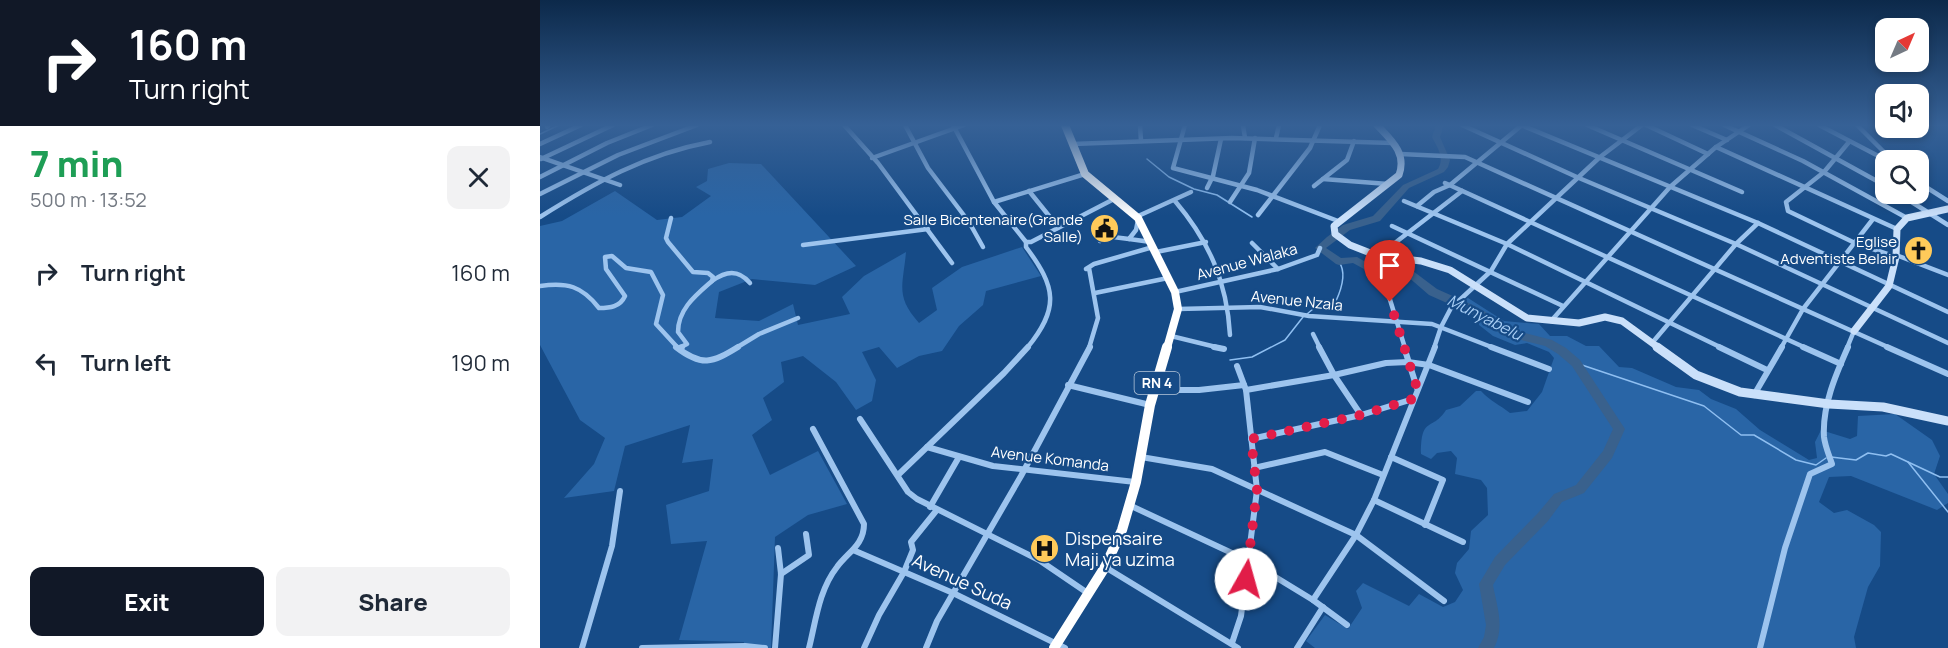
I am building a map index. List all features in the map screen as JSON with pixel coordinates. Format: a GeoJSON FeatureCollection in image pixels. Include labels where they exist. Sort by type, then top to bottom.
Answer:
{"type":"FeatureCollection","features":[{"type":"Feature","properties":{"kind":"highway","name":"RN 4"},"geometry":{"type":"LineString","coordinates":[[1059,647],[1105,567],[1122,530],[1136,482],[1150,405],[1178,309],[1175,292],[1137,217],[1085,174],[1077,155]]}},
{"type":"Feature","properties":{"kind":"street"},"geometry":{"type":"LineString","coordinates":[[540,177],[583,155]]}},
{"type":"Feature","properties":{"kind":"street"},"geometry":{"type":"LineString","coordinates":[[540,194],[615,155]]}},
{"type":"Feature","properties":{"kind":"street"},"geometry":{"type":"LineString","coordinates":[[540,217],[602,178],[657,155]]}},
{"type":"Feature","properties":{"kind":"street"},"geometry":{"type":"LineString","coordinates":[[870,155],[952,263]]}},
{"type":"Feature","properties":{"kind":"street"},"geometry":{"type":"LineString","coordinates":[[872,158],[879,155]]}},
{"type":"Feature","properties":{"kind":"street"},"geometry":{"type":"LineString","coordinates":[[921,155],[928,168],[969,222],[983,247]]}},
{"type":"Feature","properties":{"kind":"street"},"geometry":{"type":"LineString","coordinates":[[898,475],[1008,370],[1046,316],[1050,306],[1050,283],[1043,269],[1026,247],[1026,242],[994,202],[969,155]]}},
{"type":"Feature","properties":{"kind":"street"},"geometry":{"type":"LineString","coordinates":[[1177,155],[1173,168],[1244,184],[1275,194],[1338,221]]}},
{"type":"Feature","properties":{"kind":"street"},"geometry":{"type":"LineString","coordinates":[[1207,189],[1213,176],[1217,155]]}},
{"type":"Feature","properties":{"kind":"street"},"geometry":{"type":"LineString","coordinates":[[1230,202],[1244,184],[1253,167],[1254,155]]}},
{"type":"Feature","properties":{"kind":"street"},"geometry":{"type":"LineString","coordinates":[[1258,215],[1303,155]]}},
{"type":"Feature","properties":{"kind":"street"},"geometry":{"type":"LineString","coordinates":[[1314,186],[1347,160],[1349,155]]}},
{"type":"Feature","properties":{"kind":"street"},"geometry":{"type":"LineString","coordinates":[[1401,155],[1402,170],[1388,184],[1334,226],[1337,236],[1358,249],[1378,256],[1438,266],[1475,285],[1527,318],[1579,323],[1605,317],[1614,319],[1633,327],[1696,375],[1754,395],[1829,404],[1883,407],[1948,421]]}},
{"type":"Feature","properties":{"kind":"street"},"geometry":{"type":"LineString","coordinates":[[1418,155],[1453,155]]}},
{"type":"Feature","properties":{"kind":"street"},"geometry":{"type":"LineString","coordinates":[[1456,155],[1476,162],[1948,374]]}},
{"type":"Feature","properties":{"kind":"street"},"geometry":{"type":"LineString","coordinates":[[1417,206],[1484,155]]}},
{"type":"Feature","properties":{"kind":"street"},"geometry":{"type":"LineString","coordinates":[[1530,155],[1736,244],[1948,343]]}},
{"type":"Feature","properties":{"kind":"street"},"geometry":{"type":"LineString","coordinates":[[1596,155],[1758,223],[1948,312]]}},
{"type":"Feature","properties":{"kind":"street"},"geometry":{"type":"LineString","coordinates":[[1658,155],[1742,192]]}},
{"type":"Feature","properties":{"kind":"street"},"geometry":{"type":"LineString","coordinates":[[1551,321],[1584,282],[1653,209],[1670,187],[1706,155]]}},
{"type":"Feature","properties":{"kind":"street"},"geometry":{"type":"LineString","coordinates":[[1734,155],[1897,229]]}},
{"type":"Feature","properties":{"kind":"street"},"geometry":{"type":"LineString","coordinates":[[1789,155],[1907,218]]}},
{"type":"Feature","properties":{"kind":"street"},"geometry":{"type":"LineString","coordinates":[[1833,155],[1875,180]]}},
{"type":"Feature","properties":{"kind":"street"},"geometry":{"type":"LineString","coordinates":[[1313,600],[1356,535],[1374,500],[1417,388],[1429,365],[1441,327],[1456,303],[1491,271],[1507,244],[1557,200],[1600,157]]}},
{"type":"Feature","properties":{"kind":"street"},"geometry":{"type":"LineString","coordinates":[[1836,157],[1824,172],[1786,202],[1788,211],[1855,243],[1948,275]]}},
{"type":"Feature","properties":{"kind":"street"},"geometry":{"type":"LineString","coordinates":[[541,158],[620,185]]}},
{"type":"Feature","properties":{"kind":"street"},"geometry":{"type":"LineString","coordinates":[[994,202],[1085,174]]}},
{"type":"Feature","properties":{"kind":"street"},"geometry":{"type":"LineString","coordinates":[[1323,179],[1388,184]]}},
{"type":"Feature","properties":{"kind":"street"},"geometry":{"type":"LineString","coordinates":[[1448,184],[1841,364]]}},
{"type":"Feature","properties":{"kind":"street"},"geometry":{"type":"LineString","coordinates":[[1929,189],[1948,201]]}},
{"type":"Feature","properties":{"kind":"street"},"geometry":{"type":"LineString","coordinates":[[1029,191],[1058,227]]}},
{"type":"Feature","properties":{"kind":"street"},"geometry":{"type":"LineString","coordinates":[[1378,256],[1462,191]]}},
{"type":"Feature","properties":{"kind":"street"},"geometry":{"type":"LineString","coordinates":[[1129,239],[1136,230],[1137,217],[1191,192]]}},
{"type":"Feature","properties":{"kind":"street"},"geometry":{"type":"LineString","coordinates":[[1026,242],[1114,199]]}},
{"type":"Feature","properties":{"kind":"street"},"geometry":{"type":"LineString","coordinates":[[1174,201],[1194,222],[1224,282],[1230,308],[1230,335]]}},
{"type":"Feature","properties":{"kind":"street"},"geometry":{"type":"LineString","coordinates":[[1404,201],[1507,244],[1767,370]]}},
{"type":"Feature","properties":{"kind":"street"},"geometry":{"type":"LineString","coordinates":[[1916,204],[1948,225]]}},
{"type":"Feature","properties":{"kind":"street"},"geometry":{"type":"LineString","coordinates":[[1760,648],[1785,548],[1810,474],[1832,464],[1826,452],[1824,433],[1829,404],[1841,364],[1854,331],[1889,286],[1896,256],[1897,229],[1907,218],[1948,209]]}},
{"type":"Feature","properties":{"kind":"street"},"geometry":{"type":"LineString","coordinates":[[671,218],[666,238],[668,242],[693,272],[708,273],[713,277],[712,281]]}},
{"type":"Feature","properties":{"kind":"street"},"geometry":{"type":"LineString","coordinates":[[1754,395],[1803,309],[1873,219]]}},
{"type":"Feature","properties":{"kind":"street"},"geometry":{"type":"LineString","coordinates":[[1652,343],[1736,244],[1758,223]]}},
{"type":"Feature","properties":{"kind":"street"},"geometry":{"type":"LineString","coordinates":[[1392,226],[1563,306]]}},
{"type":"Feature","properties":{"kind":"street"},"geometry":{"type":"LineString","coordinates":[[802,244],[928,229]]}},
{"type":"Feature","properties":{"kind":"street"},"geometry":{"type":"LineString","coordinates":[[1100,241],[1113,237],[1129,239],[1154,247]]}},
{"type":"Feature","properties":{"kind":"street"},"geometry":{"type":"LineString","coordinates":[[926,648],[937,621],[1025,472],[1068,385],[1093,341],[1097,325],[1095,293],[1089,268],[1086,269],[1094,264],[1154,247],[1206,242]]}},
{"type":"Feature","properties":{"kind":"street"},"geometry":{"type":"LineString","coordinates":[[1252,243],[1278,269]]}},
{"type":"Feature","properties":{"kind":"street","name":"Avenue Walaka"},"geometry":{"type":"LineString","coordinates":[[1175,292],[1278,269],[1317,255],[1320,248]]}},
{"type":"Feature","properties":{"kind":"street"},"geometry":{"type":"LineString","coordinates":[[540,286],[563,282],[574,285],[588,294],[599,308],[607,309],[623,301],[625,296],[622,288],[610,277],[605,268],[605,257],[612,256],[626,268],[651,272],[664,291],[664,299],[656,324],[660,332],[679,348],[699,360],[716,360],[759,334],[798,318]]}},
{"type":"Feature","properties":{"kind":"street"},"geometry":{"type":"LineString","coordinates":[[679,348],[687,344],[678,332],[679,319],[690,302],[712,281],[730,271],[742,274],[750,283]]}},
{"type":"Feature","properties":{"kind":"street"},"geometry":{"type":"LineString","coordinates":[[1095,293],[1168,278]]}},
{"type":"Feature","properties":{"kind":"street"},"geometry":{"type":"LineString","coordinates":[[1392,282],[1387,290],[1417,388]]}},
{"type":"Feature","properties":{"kind":"street","name":"Avenue Nzala"},"geometry":{"type":"LineString","coordinates":[[1178,309],[1263,307],[1305,315],[1441,327],[1549,369]]}},
{"type":"Feature","properties":{"kind":"street"},"geometry":{"type":"LineString","coordinates":[[1313,334],[1334,375],[1361,415]]}},
{"type":"Feature","properties":{"kind":"street"},"geometry":{"type":"LineString","coordinates":[[1171,336],[1224,349]]}},
{"type":"Feature","properties":{"kind":"street"},"geometry":{"type":"LineString","coordinates":[[1155,390],[1245,388],[1334,375],[1386,363],[1408,362],[1429,365],[1528,402]]}},
{"type":"Feature","properties":{"kind":"street"},"geometry":{"type":"LineString","coordinates":[[1105,567],[1236,647],[1257,490],[1245,388],[1237,366]]}},
{"type":"Feature","properties":{"kind":"street"},"geometry":{"type":"LineString","coordinates":[[1068,385],[1150,405]]}},
{"type":"Feature","properties":{"kind":"street"},"geometry":{"type":"LineString","coordinates":[[1251,439],[1361,415],[1413,399]]}},
{"type":"Feature","properties":{"kind":"street"},"geometry":{"type":"LineString","coordinates":[[860,419],[908,492],[933,509],[1039,560],[1089,594]]}},
{"type":"Feature","properties":{"kind":"street"},"geometry":{"type":"LineString","coordinates":[[809,648],[824,591],[835,569],[864,540],[864,524],[813,429]]}},
{"type":"Feature","properties":{"kind":"street","name":"Avenue Komanda"},"geometry":{"type":"LineString","coordinates":[[927,447],[1025,472],[1136,482]]}},
{"type":"Feature","properties":{"kind":"street"},"geometry":{"type":"LineString","coordinates":[[1254,468],[1325,452],[1383,475]]}},
{"type":"Feature","properties":{"kind":"street"},"geometry":{"type":"LineString","coordinates":[[864,648],[879,615],[904,572],[913,550],[911,542],[933,509],[959,457]]}},
{"type":"Feature","properties":{"kind":"street"},"geometry":{"type":"LineString","coordinates":[[1139,457],[1212,468],[1356,535],[1444,601]]}},
{"type":"Feature","properties":{"kind":"street"},"geometry":{"type":"LineString","coordinates":[[1391,457],[1443,480],[1425,525]]}},
{"type":"Feature","properties":{"kind":"street"},"geometry":{"type":"LineString","coordinates":[[582,648],[612,546],[620,490]]}},
{"type":"Feature","properties":{"kind":"street"},"geometry":{"type":"LineString","coordinates":[[1374,500],[1463,542]]}},
{"type":"Feature","properties":{"kind":"street"},"geometry":{"type":"LineString","coordinates":[[1129,505],[1249,561],[1313,600],[1347,625]]}},
{"type":"Feature","properties":{"kind":"street"},"geometry":{"type":"LineString","coordinates":[[780,574],[809,555],[806,534]]}},
{"type":"Feature","properties":{"kind":"street"},"geometry":{"type":"LineString","coordinates":[[775,648],[780,574],[778,548]]}},
{"type":"Feature","properties":{"kind":"street","name":"Avenue Suda"},"geometry":{"type":"LineString","coordinates":[[853,550],[953,593],[1059,647]]}},
{"type":"Feature","properties":{"kind":"street"},"geometry":{"type":"LineString","coordinates":[[1297,648],[1323,608]]}},
{"type":"Feature","properties":{"kind":"street"},"geometry":{"type":"LineString","coordinates":[[642,648],[765,648]]}},
{"type":"Feature","properties":{"kind":"shaded area"},"geometry":{"type":"Polygon","coordinates":[[[729,163],[761,164],[856,266],[815,285],[752,279],[719,292],[715,318],[759,321],[793,304],[798,325],[850,314],[842,297],[864,276],[906,252],[902,290],[906,305],[919,323],[937,310],[932,288],[962,267],[1022,247],[1041,276],[986,291],[983,305],[959,326],[942,351],[919,356],[897,368],[879,347],[862,352],[876,380],[872,401],[856,410],[836,382],[803,356],[781,362],[784,382],[763,398],[772,420],[752,435],[770,475],[818,451],[847,504],[808,515],[775,537],[771,648],[743,648],[744,642],[679,640],[707,541],[671,544],[666,505],[709,491],[713,459],[682,463],[690,425],[625,446],[614,491],[564,498],[594,464],[605,438],[580,420],[540,345],[540,226],[562,221],[615,191],[657,220],[682,217],[711,196],[696,187],[707,181],[708,169],[729,163]]]}},
{"type":"Feature","properties":{"kind":"shaded area"},"geometry":{"type":"Polygon","coordinates":[[[1468,298],[1504,321],[1539,324],[1550,336],[1567,336],[1586,346],[1599,346],[1619,367],[1632,368],[1676,387],[1699,390],[1711,399],[1736,409],[1760,430],[1809,460],[1817,458],[1815,442],[1821,430],[1850,439],[1857,436],[1858,416],[1895,414],[1932,440],[1940,456],[1934,474],[1948,494],[1948,503],[1937,510],[1851,476],[1829,477],[1819,502],[1834,513],[1847,510],[1874,525],[1881,532],[1880,566],[1868,587],[1854,637],[1856,648],[1315,648],[1306,641],[1325,615],[1348,629],[1362,608],[1356,591],[1363,583],[1409,606],[1419,594],[1443,607],[1455,602],[1463,590],[1455,573],[1457,563],[1469,549],[1471,531],[1488,515],[1487,488],[1481,480],[1455,474],[1457,458],[1451,451],[1437,453],[1431,459],[1421,454],[1423,434],[1425,429],[1441,417],[1446,410],[1460,406],[1476,391],[1481,391],[1510,413],[1527,411],[1542,392],[1554,358],[1549,352],[1527,343],[1515,345],[1493,336],[1479,325],[1479,316],[1467,309],[1462,301],[1468,298]]]}},
{"type":"Feature","properties":{"kind":"waterway","name":"Munyabelu"},"geometry":{"type":"LineString","coordinates":[[1444,155],[1446,163],[1441,170],[1406,187],[1377,219],[1347,228],[1320,248],[1339,262],[1354,259],[1386,278],[1398,272],[1410,273],[1433,292],[1471,309],[1506,332],[1548,343],[1562,351],[1576,363],[1619,429],[1608,454],[1580,489],[1558,498],[1543,517],[1500,561],[1486,584],[1494,625],[1490,641],[1485,648]]}},
{"type":"Feature","properties":{"kind":"waterway"},"geometry":{"type":"LineString","coordinates":[[1147,159],[1169,177],[1194,189],[1217,195],[1252,217]]}},
{"type":"Feature","properties":{"kind":"waterway"},"geometry":{"type":"LineString","coordinates":[[1307,314],[1313,309],[1336,301],[1343,276],[1339,262]]}},
{"type":"Feature","properties":{"kind":"waterway"},"geometry":{"type":"LineString","coordinates":[[1230,360],[1252,357],[1285,340],[1303,317]]}},
{"type":"Feature","properties":{"kind":"waterway"},"geometry":{"type":"LineString","coordinates":[[1576,363],[1704,406],[1741,435],[1754,435],[1796,460],[1816,465],[1826,458]]}},
{"type":"Feature","properties":{"kind":"waterway"},"geometry":{"type":"LineString","coordinates":[[1831,457],[1856,460],[1868,453],[1886,456],[1891,454],[1940,477],[1948,477]]}},
{"type":"Feature","properties":{"kind":"waterway"},"geometry":{"type":"LineString","coordinates":[[1908,462],[1948,512]]}},
{"type":"Feature","properties":{"kind":"place","name":"Salle Bicentenaire(Grande Salle)"},"geometry":{"type":"Point","coordinates":[1104,229]}},
{"type":"Feature","properties":{"kind":"place","name":"Eglise Adventiste Belair"},"geometry":{"type":"Point","coordinates":[1918,251]}},
{"type":"Feature","properties":{"kind":"place","name":"Dispensaire Maji ya uzima"},"geometry":{"type":"Point","coordinates":[1044,549]}},
{"type":"Feature","properties":{"kind":"route"},"geometry":{"type":"LineString","coordinates":[[1246,579],[1257,490],[1251,439],[1361,415],[1413,399],[1417,388],[1390,302]]}}]}
